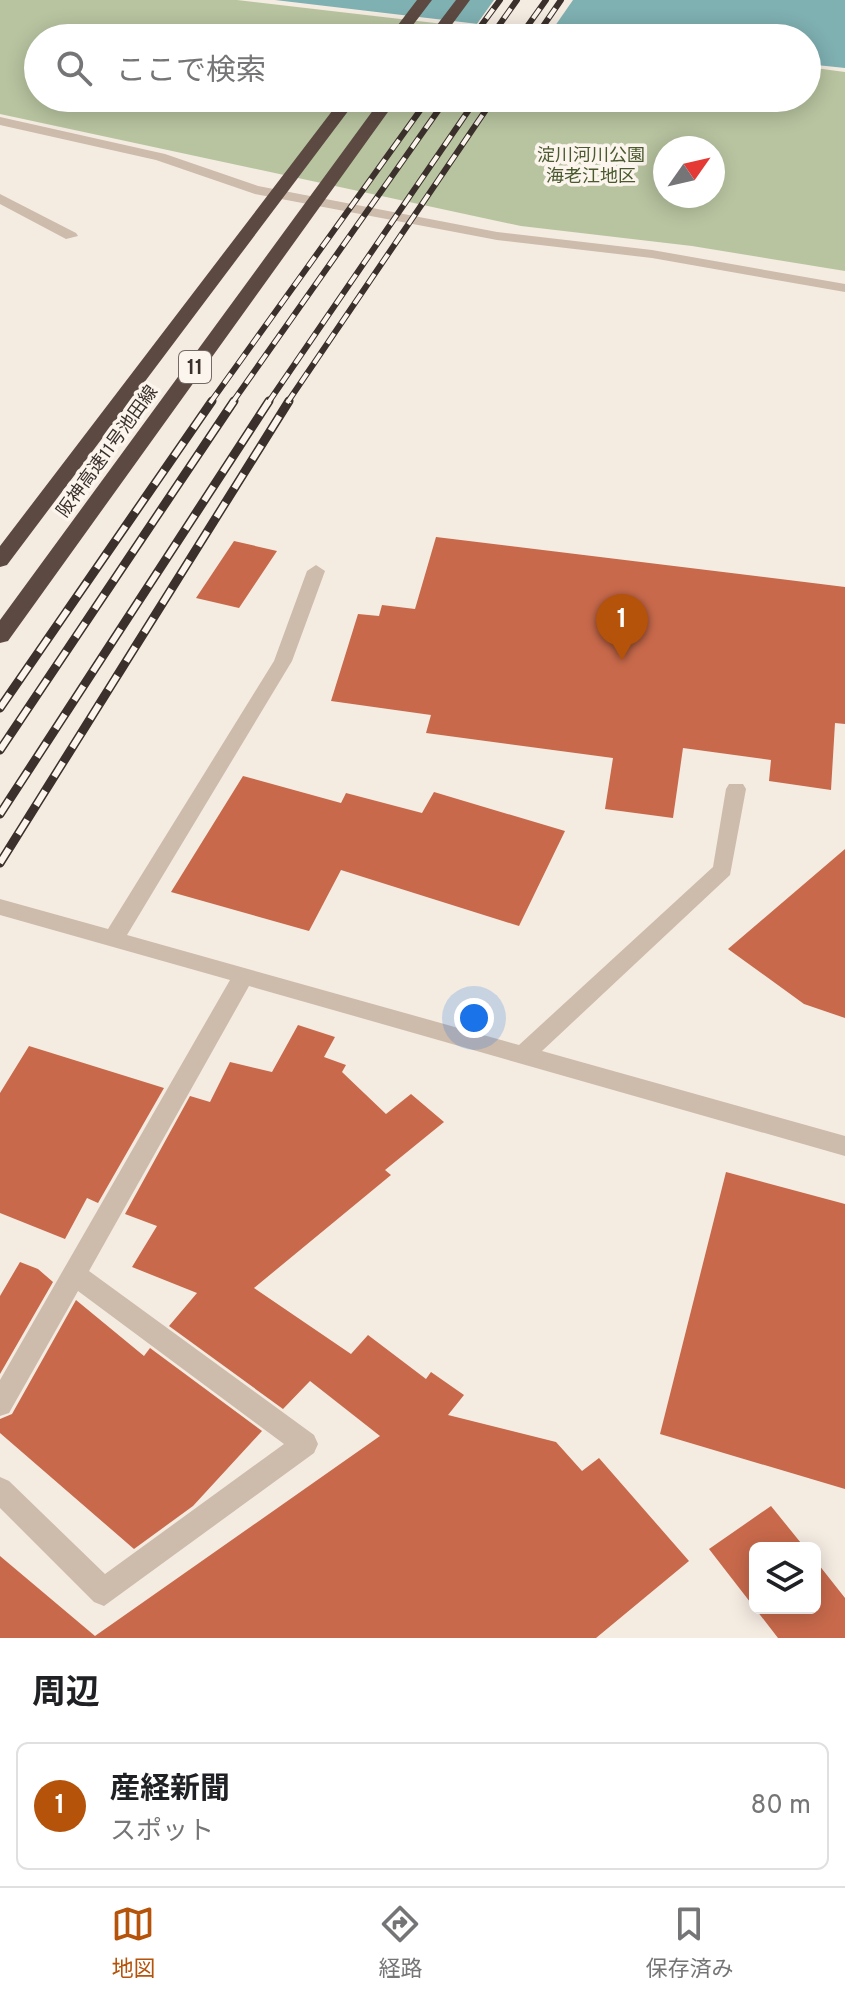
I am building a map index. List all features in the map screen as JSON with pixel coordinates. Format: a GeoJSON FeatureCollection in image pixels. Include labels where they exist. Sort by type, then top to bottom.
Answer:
{"type":"FeatureCollection","features":[{"type":"Feature","properties":{"kind":"highway"},"geometry":{"type":"LineString","coordinates":[[406,24],[425,0]]}},
{"type":"Feature","properties":{"kind":"highway"},"geometry":{"type":"LineString","coordinates":[[445,24],[463,0]]}},
{"type":"Feature","properties":{"kind":"highway","name":"阪神高速11号池田線"},"geometry":{"type":"LineString","coordinates":[[0,560],[339,112]]}},
{"type":"Feature","properties":{"kind":"highway","name":"阪神高速11号池田線"},"geometry":{"type":"LineString","coordinates":[[0,636],[380,112]]}},
{"type":"Feature","properties":{"kind":"street"},"geometry":{"type":"LineString","coordinates":[[0,121],[160,157],[255,190],[497,236],[652,254],[845,288]]}},
{"type":"Feature","properties":{"kind":"street"},"geometry":{"type":"LineString","coordinates":[[0,198],[71,236]]}},
{"type":"Feature","properties":{"kind":"street"},"geometry":{"type":"LineString","coordinates":[[113,939],[283,661],[316,571]]}},
{"type":"Feature","properties":{"kind":"street"},"geometry":{"type":"LineString","coordinates":[[523,1055],[723,870],[736,789]]}},
{"type":"Feature","properties":{"kind":"street"},"geometry":{"type":"LineString","coordinates":[[0,907],[845,1146]]}},
{"type":"Feature","properties":{"kind":"street"},"geometry":{"type":"LineString","coordinates":[[0,1404],[244,975]]}},
{"type":"Feature","properties":{"kind":"street"},"geometry":{"type":"LineString","coordinates":[[0,1490],[104,1592],[305,1444],[74,1274]]}},
{"type":"Feature","properties":{"kind":"green space","name":"淀川河川公園 海老江地区"},"geometry":{"type":"Polygon","coordinates":[[[0,0],[237,0],[444,24],[24,24],[24,112],[821,112],[821,69],[845,72],[845,271],[692,246],[521,226],[0,114],[0,0]]]}},
{"type":"Feature","properties":{"kind":"water"},"geometry":{"type":"Polygon","coordinates":[[[275,0],[845,0],[845,68],[821,65],[821,24],[478,24],[275,0]]]}},
{"type":"Feature","properties":{"kind":"pier"},"geometry":{"type":"Polygon","coordinates":[[[494,0],[573,0],[556,24],[477,24],[494,0]]]}},
{"type":"Feature","properties":{"kind":"building"},"geometry":{"type":"Polygon","coordinates":[[[436,537],[845,587],[845,724],[835,723],[831,790],[769,781],[771,760],[683,748],[673,818],[605,809],[613,758],[426,733],[431,715],[331,701],[358,614],[379,616],[382,605],[415,609],[436,537]]]}},
{"type":"Feature","properties":{"kind":"building"},"geometry":{"type":"Polygon","coordinates":[[[234,541],[277,551],[239,608],[196,598],[234,541]]]}},
{"type":"Feature","properties":{"kind":"building"},"geometry":{"type":"Polygon","coordinates":[[[243,776],[341,803],[346,793],[422,813],[434,792],[565,831],[519,926],[341,870],[309,931],[171,892],[243,776]]]}},
{"type":"Feature","properties":{"kind":"building"},"geometry":{"type":"Polygon","coordinates":[[[845,849],[845,1018],[804,1004],[728,949],[845,849]]]}},
{"type":"Feature","properties":{"kind":"building"},"geometry":{"type":"Polygon","coordinates":[[[298,1025],[335,1037],[324,1057],[346,1065],[342,1072],[386,1114],[411,1094],[444,1122],[385,1170],[391,1175],[254,1288],[351,1354],[368,1335],[426,1379],[431,1372],[464,1395],[448,1415],[556,1442],[582,1471],[599,1458],[689,1561],[596,1638],[0,1638],[0,1556],[95,1636],[380,1436],[310,1381],[283,1409],[169,1326],[197,1293],[132,1267],[157,1226],[125,1214],[190,1096],[210,1102],[230,1062],[272,1072],[298,1025]]]}},
{"type":"Feature","properties":{"kind":"building"},"geometry":{"type":"Polygon","coordinates":[[[29,1046],[164,1088],[98,1203],[87,1198],[65,1239],[0,1213],[0,1093],[29,1046]]]}},
{"type":"Feature","properties":{"kind":"building"},"geometry":{"type":"Polygon","coordinates":[[[726,1172],[845,1204],[845,1489],[660,1434],[726,1172]]]}},
{"type":"Feature","properties":{"kind":"building"},"geometry":{"type":"Polygon","coordinates":[[[20,1262],[38,1269],[53,1282],[0,1374],[0,1296],[20,1262]]]}},
{"type":"Feature","properties":{"kind":"building"},"geometry":{"type":"Polygon","coordinates":[[[76,1300],[144,1356],[150,1348],[262,1431],[193,1506],[134,1549],[0,1433],[0,1419],[12,1414],[76,1300]]]}},
{"type":"Feature","properties":{"kind":"building"},"geometry":{"type":"Polygon","coordinates":[[[771,1506],[800,1542],[749,1542],[749,1601],[709,1549],[771,1506]]]}},
{"type":"Feature","properties":{"kind":"building"},"geometry":{"type":"Polygon","coordinates":[[[821,1568],[845,1598],[845,1638],[778,1638],[759,1614],[821,1614],[821,1568]]]}},
{"type":"Feature","properties":{"kind":"railway"},"geometry":{"type":"LineString","coordinates":[[482,24],[500,0]]}},
{"type":"Feature","properties":{"kind":"railway"},"geometry":{"type":"LineString","coordinates":[[500,24],[517,0]]}},
{"type":"Feature","properties":{"kind":"railway"},"geometry":{"type":"LineString","coordinates":[[529,24],[546,0]]}},
{"type":"Feature","properties":{"kind":"railway"},"geometry":{"type":"LineString","coordinates":[[545,24],[561,0]]}},
{"type":"Feature","properties":{"kind":"railway"},"geometry":{"type":"LineString","coordinates":[[210,403],[419,112]]}},
{"type":"Feature","properties":{"kind":"railway"},"geometry":{"type":"LineString","coordinates":[[232,403],[437,112]]}},
{"type":"Feature","properties":{"kind":"railway"},"geometry":{"type":"LineString","coordinates":[[268,403],[467,112]]}},
{"type":"Feature","properties":{"kind":"railway"},"geometry":{"type":"LineString","coordinates":[[287,403],[484,112]]}},
{"type":"Feature","properties":{"kind":"railway"},"geometry":{"type":"LineString","coordinates":[[0,708],[212,401]]}},
{"type":"Feature","properties":{"kind":"railway"},"geometry":{"type":"LineString","coordinates":[[0,750],[234,401]]}},
{"type":"Feature","properties":{"kind":"railway"},"geometry":{"type":"LineString","coordinates":[[0,814],[269,401]]}},
{"type":"Feature","properties":{"kind":"railway"},"geometry":{"type":"LineString","coordinates":[[0,863],[289,401]]}},
{"type":"Feature","properties":{"kind":"place","name":"産経新聞"},"geometry":{"type":"Point","coordinates":[622,660]}}]}
